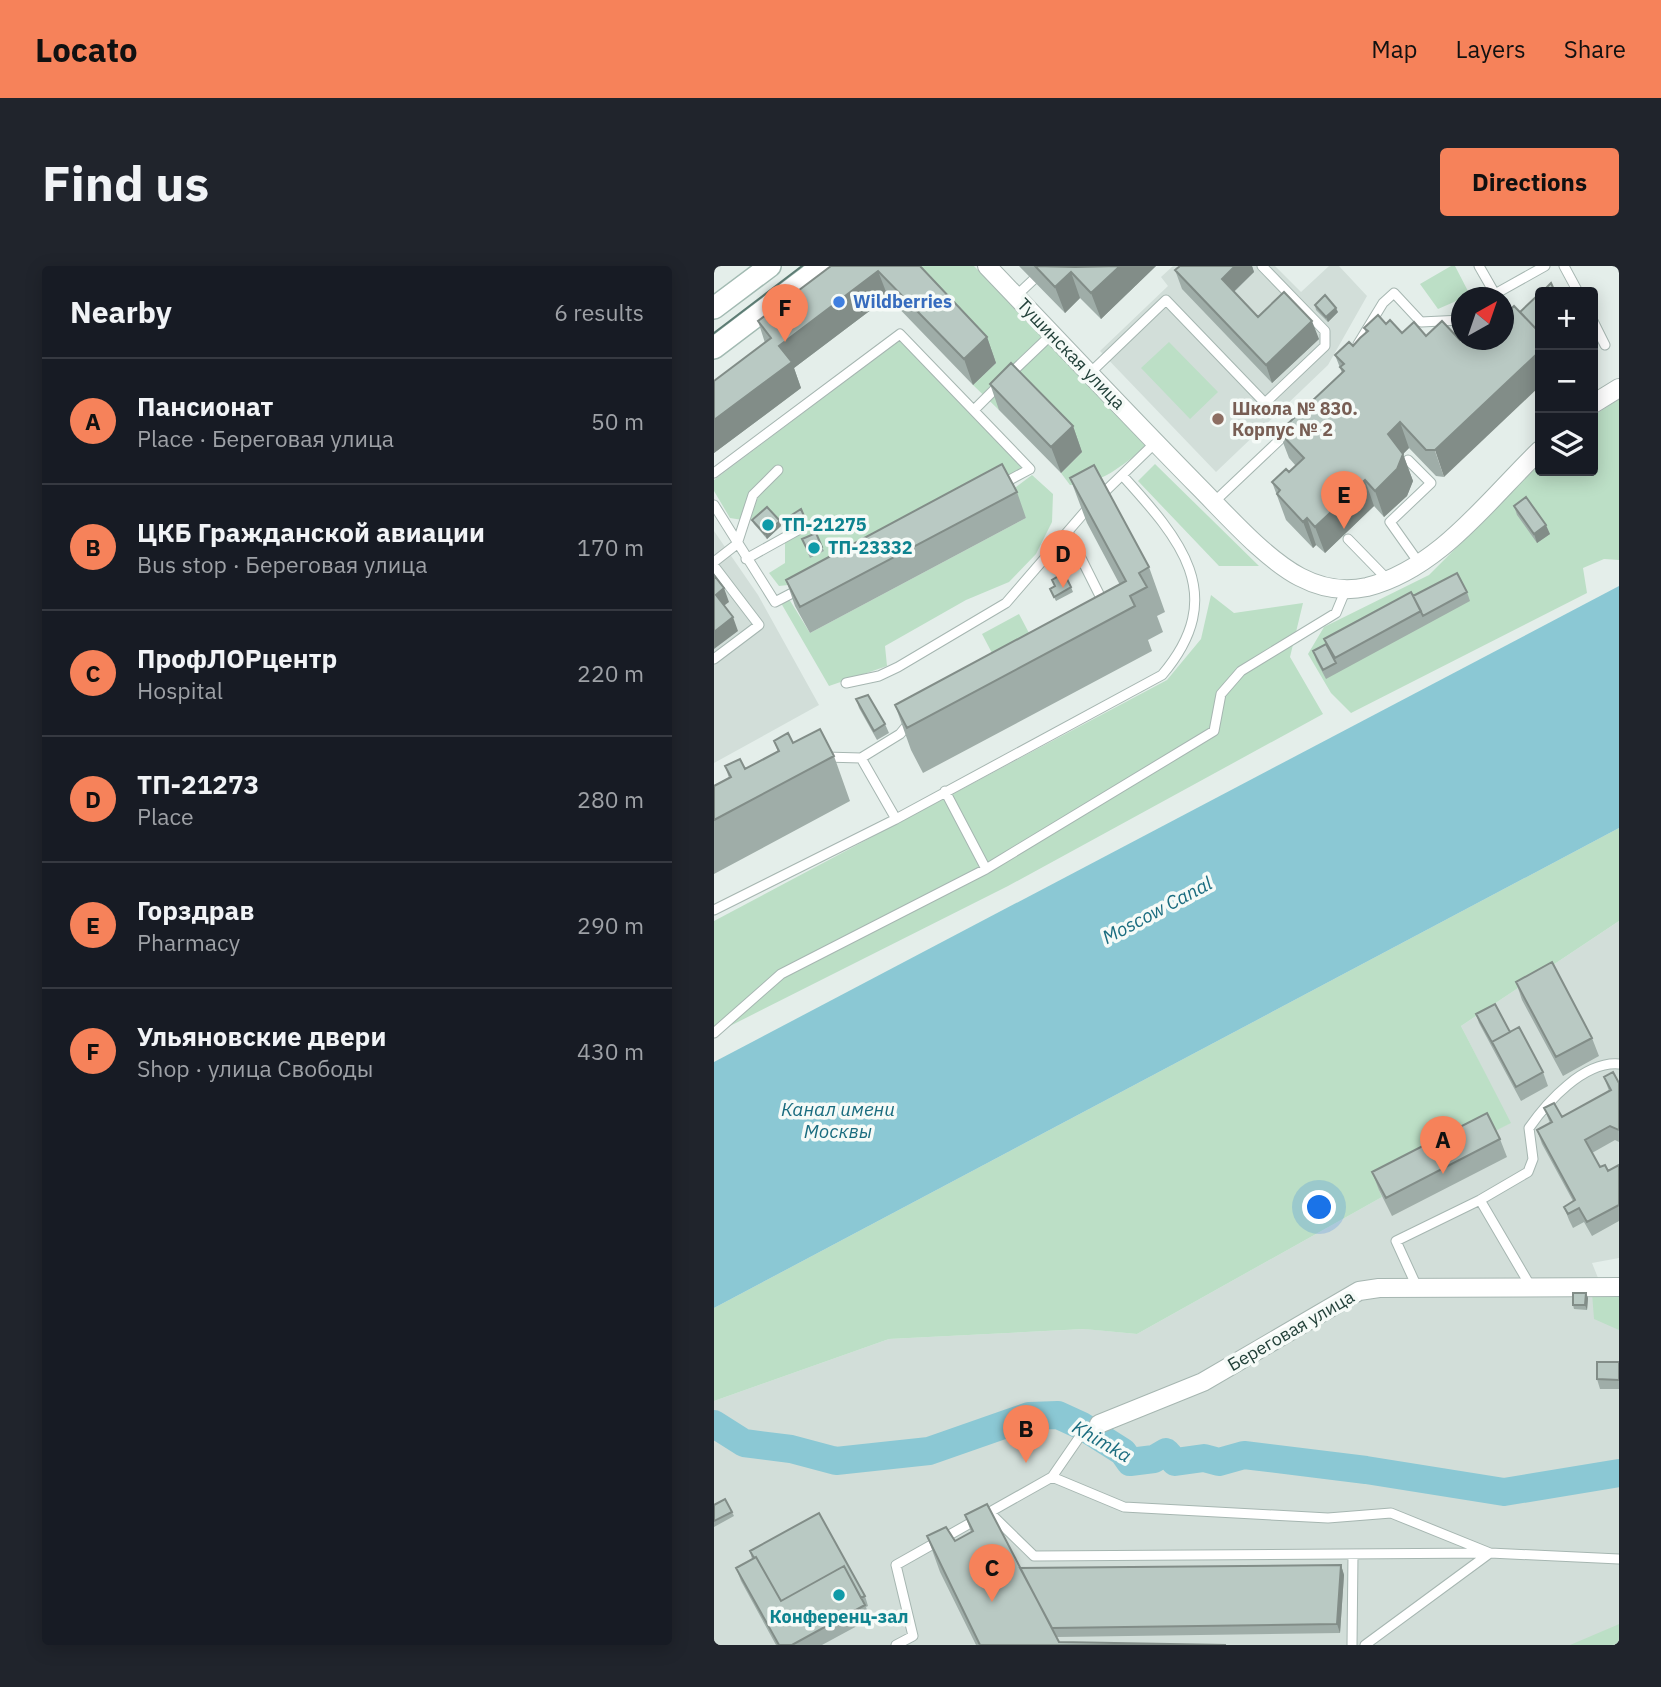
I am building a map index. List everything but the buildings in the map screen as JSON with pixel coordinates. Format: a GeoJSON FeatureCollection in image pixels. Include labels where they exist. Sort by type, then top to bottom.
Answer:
{"type":"FeatureCollection","features":[{"type":"Feature","properties":{"kind":"main road"},"geometry":{"type":"LineString","coordinates":[[714,308],[770,266]]}},
{"type":"Feature","properties":{"kind":"main road"},"geometry":{"type":"LineString","coordinates":[[714,348],[822,266]]}},
{"type":"Feature","properties":{"kind":"street","name":"Тушинская улица"},"geometry":{"type":"LineString","coordinates":[[987,266],[1155,443],[1276,560],[1298,576],[1326,587],[1346,589]]}},
{"type":"Feature","properties":{"kind":"street"},"geometry":{"type":"LineString","coordinates":[[1598,401],[1619,388]]}},
{"type":"Feature","properties":{"kind":"street"},"geometry":{"type":"LineString","coordinates":[[1346,589],[1387,579],[1419,563],[1444,545],[1535,455]]}},
{"type":"Feature","properties":{"kind":"street","name":"Береговая улица"},"geometry":{"type":"LineString","coordinates":[[1091,1428],[1203,1382],[1359,1291],[1417,1287],[1619,1287]]}},
{"type":"Feature","properties":{"kind":"lane"},"geometry":{"type":"LineString","coordinates":[[1090,373],[1166,300],[1265,403],[1325,346],[1325,331],[1262,266]]}},
{"type":"Feature","properties":{"kind":"lane"},"geometry":{"type":"LineString","coordinates":[[1479,266],[1489,287]]}},
{"type":"Feature","properties":{"kind":"lane"},"geometry":{"type":"LineString","coordinates":[[1509,287],[1545,266]]}},
{"type":"Feature","properties":{"kind":"lane"},"geometry":{"type":"LineString","coordinates":[[1564,266],[1575,287]]}},
{"type":"Feature","properties":{"kind":"lane"},"geometry":{"type":"LineString","coordinates":[[1016,296],[1032,280]]}},
{"type":"Feature","properties":{"kind":"lane"},"geometry":{"type":"LineString","coordinates":[[1350,357],[1383,303],[1394,293],[1421,322],[1451,320]]}},
{"type":"Feature","properties":{"kind":"lane"},"geometry":{"type":"LineString","coordinates":[[1598,331],[1605,345]]}},
{"type":"Feature","properties":{"kind":"lane"},"geometry":{"type":"LineString","coordinates":[[714,473],[900,334],[1030,469],[994,488]]}},
{"type":"Feature","properties":{"kind":"lane"},"geometry":{"type":"LineString","coordinates":[[974,410],[1052,334]]}},
{"type":"Feature","properties":{"kind":"lane"},"geometry":{"type":"LineString","coordinates":[[1214,502],[1299,419]]}},
{"type":"Feature","properties":{"kind":"lane"},"geometry":{"type":"LineString","coordinates":[[846,683],[879,676],[898,667],[1006,603],[1069,534],[1089,507],[1155,443]]}},
{"type":"Feature","properties":{"kind":"lane"},"geometry":{"type":"LineString","coordinates":[[1408,460],[1430,483],[1390,522],[1419,563]]}},
{"type":"Feature","properties":{"kind":"lane"},"geometry":{"type":"LineString","coordinates":[[714,659],[758,625],[714,564],[737,544],[753,495],[778,470]]}},
{"type":"Feature","properties":{"kind":"lane"},"geometry":{"type":"LineString","coordinates":[[714,910],[896,819],[1161,674],[1181,652],[1192,626],[1196,594],[1194,582],[1163,520],[1122,475]]}},
{"type":"Feature","properties":{"kind":"lane"},"geometry":{"type":"LineString","coordinates":[[714,505],[775,601],[812,583]]}},
{"type":"Feature","properties":{"kind":"lane"},"geometry":{"type":"LineString","coordinates":[[746,559],[799,530]]}},
{"type":"Feature","properties":{"kind":"lane"},"geometry":{"type":"LineString","coordinates":[[1069,534],[1108,612],[1097,617]]}},
{"type":"Feature","properties":{"kind":"lane"},"geometry":{"type":"LineString","coordinates":[[1348,539],[1387,579]]}},
{"type":"Feature","properties":{"kind":"lane"},"geometry":{"type":"LineString","coordinates":[[714,1033],[780,974],[986,869],[1214,731],[1222,694],[1241,671],[1336,613],[1346,589]]}},
{"type":"Feature","properties":{"kind":"lane"},"geometry":{"type":"LineString","coordinates":[[812,763],[824,757],[861,758],[901,734],[914,715]]}},
{"type":"Feature","properties":{"kind":"lane"},"geometry":{"type":"LineString","coordinates":[[861,758],[896,819]]}},
{"type":"Feature","properties":{"kind":"lane"},"geometry":{"type":"LineString","coordinates":[[945,791],[986,869]]}},
{"type":"Feature","properties":{"kind":"lane"},"geometry":{"type":"LineString","coordinates":[[1417,1287],[1396,1241],[1480,1200],[1528,1172],[1533,1159],[1529,1128],[1560,1091],[1605,1065],[1619,1065]]}},
{"type":"Feature","properties":{"kind":"lane"},"geometry":{"type":"LineString","coordinates":[[1480,1200],[1531,1287]]}},
{"type":"Feature","properties":{"kind":"lane"},"geometry":{"type":"LineString","coordinates":[[896,1645],[913,1636],[896,1565],[991,1514],[1052,1477],[1091,1428]]}},
{"type":"Feature","properties":{"kind":"lane"},"geometry":{"type":"LineString","coordinates":[[1052,1477],[1124,1507],[1328,1518],[1391,1513],[1490,1553]]}},
{"type":"Feature","properties":{"kind":"lane"},"geometry":{"type":"LineString","coordinates":[[991,1514],[1034,1556],[1490,1553],[1619,1559]]}},
{"type":"Feature","properties":{"kind":"lane"},"geometry":{"type":"LineString","coordinates":[[1366,1645],[1490,1553]]}},
{"type":"Feature","properties":{"kind":"lane"},"geometry":{"type":"LineString","coordinates":[[1352,1645],[1353,1555]]}},
{"type":"Feature","properties":{"kind":"shaded area","name":"Школа № 830. Корпус № 2"},"geometry":{"type":"Polygon","coordinates":[[[1173,266],[1275,266],[1301,292],[1329,266],[1339,266],[1367,296],[1328,365],[1216,472],[1100,351],[1168,286],[1161,277],[1173,266]]]}},
{"type":"Feature","properties":{"kind":"shaded area"},"geometry":{"type":"Polygon","coordinates":[[[714,531],[758,595],[819,705],[714,763],[714,531]]]}},
{"type":"Feature","properties":{"kind":"shaded area"},"geometry":{"type":"Polygon","coordinates":[[[1619,921],[1619,1258],[1592,1263],[1619,1330],[1619,1645],[714,1645],[714,1401],[889,1339],[1085,1329],[1137,1334],[1382,1197],[1379,1190],[1510,1123],[1461,1026],[1619,921]]]}},
{"type":"Feature","properties":{"kind":"green space"},"geometry":{"type":"Polygon","coordinates":[[[870,266],[974,266],[1146,446],[1120,467],[1102,477],[1070,485],[1061,473],[1082,452],[1020,389],[999,410],[973,385],[996,363],[870,266]]]}},
{"type":"Feature","properties":{"kind":"green space"},"geometry":{"type":"Polygon","coordinates":[[[1455,266],[1466,287],[1451,287],[1451,303],[1438,309],[1420,284],[1455,266]]]}},
{"type":"Feature","properties":{"kind":"green space"},"geometry":{"type":"Polygon","coordinates":[[[900,340],[1024,468],[797,584],[779,586],[769,573],[785,563],[785,528],[768,507],[749,521],[730,518],[714,491],[714,480],[900,340]]]}},
{"type":"Feature","properties":{"kind":"green space"},"geometry":{"type":"Polygon","coordinates":[[[1169,342],[1218,392],[1190,419],[1141,368],[1169,342]]]}},
{"type":"Feature","properties":{"kind":"green space"},"geometry":{"type":"Polygon","coordinates":[[[1619,399],[1619,560],[1604,559],[1583,568],[1587,593],[1351,713],[1331,693],[1308,654],[1324,627],[1429,575],[1535,469],[1535,476],[1598,476],[1598,413],[1619,399]]]}},
{"type":"Feature","properties":{"kind":"green space"},"geometry":{"type":"Polygon","coordinates":[[[1155,464],[1259,566],[1219,566],[1138,481],[1155,464]]]}},
{"type":"Feature","properties":{"kind":"green space"},"geometry":{"type":"Polygon","coordinates":[[[1032,475],[1053,494],[1052,522],[1036,554],[1009,582],[966,600],[885,646],[887,666],[829,686],[781,603],[789,599],[810,633],[1026,518],[1012,490],[1032,475]]]}},
{"type":"Feature","properties":{"kind":"green space"},"geometry":{"type":"Polygon","coordinates":[[[1211,595],[1234,613],[1303,603],[1290,657],[1323,714],[1008,886],[714,1034],[714,921],[1167,680],[1201,639],[1211,595]]]}},
{"type":"Feature","properties":{"kind":"green space"},"geometry":{"type":"Polygon","coordinates":[[[1019,614],[1029,633],[992,653],[982,634],[1019,614]]]}},
{"type":"Feature","properties":{"kind":"green space"},"geometry":{"type":"Polygon","coordinates":[[[1619,828],[1619,921],[1461,1026],[1511,1123],[1379,1190],[1382,1197],[1137,1334],[1084,1329],[889,1339],[714,1401],[714,1308],[1619,828]]]}},
{"type":"Feature","properties":{"kind":"green space"},"geometry":{"type":"Polygon","coordinates":[[[1592,1293],[1619,1297],[1619,1330],[1594,1319],[1592,1293]]]}},
{"type":"Feature","properties":{"kind":"green space"},"geometry":{"type":"Polygon","coordinates":[[[1619,1624],[1619,1645],[1570,1645],[1617,1625],[1619,1624]]]}},
{"type":"Feature","properties":{"kind":"water","name":"Канал имени Москвы"},"geometry":{"type":"Polygon","coordinates":[[[1619,586],[1619,828],[714,1308],[714,1062],[1619,586]]]}},
{"type":"Feature","properties":{"kind":"waterway","name":"Khimka"},"geometry":{"type":"LineString","coordinates":[[714,1424],[744,1443],[791,1449],[836,1461],[929,1451],[1029,1416],[1058,1415],[1082,1426],[1123,1452],[1130,1462],[1154,1459],[1166,1452],[1175,1462],[1204,1458],[1219,1462],[1244,1455],[1366,1470],[1504,1492],[1619,1473]]}},
{"type":"Feature","properties":{"kind":"tram line"},"geometry":{"type":"LineString","coordinates":[[714,333],[802,266]]}},
{"type":"Feature","properties":{"kind":"place","name":"Wildberries"},"geometry":{"type":"Point","coordinates":[839,302]}},
{"type":"Feature","properties":{"kind":"place","name":"Ульяновские двери"},"geometry":{"type":"Point","coordinates":[785,342]}},
{"type":"Feature","properties":{"kind":"place","name":"Школа № 830. Корпус № 2"},"geometry":{"type":"Point","coordinates":[1218,419]}},
{"type":"Feature","properties":{"kind":"place","name":"ТП-21275"},"geometry":{"type":"Point","coordinates":[768,525]}},
{"type":"Feature","properties":{"kind":"place","name":"Горздрав"},"geometry":{"type":"Point","coordinates":[1344,529]}},
{"type":"Feature","properties":{"kind":"place","name":"ТП-23332"},"geometry":{"type":"Point","coordinates":[814,548]}},
{"type":"Feature","properties":{"kind":"place","name":"ТП-21273"},"geometry":{"type":"Point","coordinates":[1063,588]}},
{"type":"Feature","properties":{"kind":"place","name":"Пансионат"},"geometry":{"type":"Point","coordinates":[1443,1174]}},
{"type":"Feature","properties":{"kind":"place","name":"ЦКБ Гражданской авиации"},"geometry":{"type":"Point","coordinates":[1026,1463]}},
{"type":"Feature","properties":{"kind":"place","name":"Конференц-зал"},"geometry":{"type":"Point","coordinates":[839,1595]}},
{"type":"Feature","properties":{"kind":"place","name":"ПрофЛОРцентр"},"geometry":{"type":"Point","coordinates":[992,1602]}},
{"type":"Feature","properties":{"kind":"water label","name":"Moscow Canal"},"geometry":{"type":"Point","coordinates":[1157,910]}}]}
